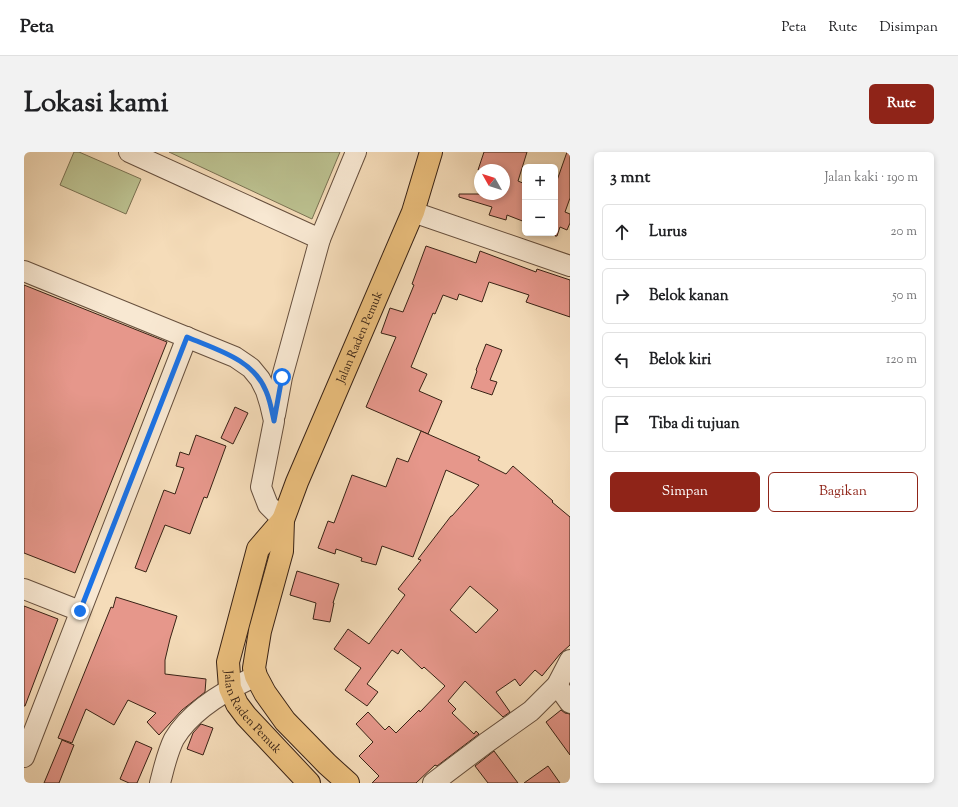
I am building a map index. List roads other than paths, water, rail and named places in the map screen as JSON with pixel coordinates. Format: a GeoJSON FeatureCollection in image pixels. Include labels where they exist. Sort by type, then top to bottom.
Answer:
{"type":"FeatureCollection","features":[{"type":"Feature","properties":{"kind":"highway","name":"Jalan Raden Pemuk"},"geometry":{"type":"LineString","coordinates":[[348,783],[285,721],[265,693],[256,676],[254,668],[260,631],[282,551],[283,520],[297,482],[413,212],[431,152]]}},
{"type":"Feature","properties":{"kind":"highway","name":"Jalan Raden Pemuk"},"geometry":{"type":"LineString","coordinates":[[283,520],[258,549],[228,662],[230,688],[237,704],[246,716],[309,783]]}},
{"type":"Feature","properties":{"kind":"street"},"geometry":{"type":"LineString","coordinates":[[129,152],[320,239]]}},
{"type":"Feature","properties":{"kind":"street"},"geometry":{"type":"LineString","coordinates":[[283,520],[268,505],[261,487],[282,377],[320,239],[356,152]]}},
{"type":"Feature","properties":{"kind":"street"},"geometry":{"type":"LineString","coordinates":[[413,212],[570,266]]}},
{"type":"Feature","properties":{"kind":"street"},"geometry":{"type":"LineString","coordinates":[[24,271],[236,357],[251,368],[260,379],[266,391],[274,421]]}},
{"type":"Feature","properties":{"kind":"street"},"geometry":{"type":"LineString","coordinates":[[24,757],[187,337]]}},
{"type":"Feature","properties":{"kind":"street"},"geometry":{"type":"LineString","coordinates":[[24,589],[80,611]]}},
{"type":"Feature","properties":{"kind":"street"},"geometry":{"type":"LineString","coordinates":[[433,783],[531,711],[556,685],[570,660]]}},
{"type":"Feature","properties":{"kind":"street"},"geometry":{"type":"LineString","coordinates":[[160,783],[168,752],[174,739],[184,726],[210,702],[230,688],[256,676]]}},
{"type":"Feature","properties":{"kind":"street"},"geometry":{"type":"LineString","coordinates":[[556,685],[570,703]]}}]}
